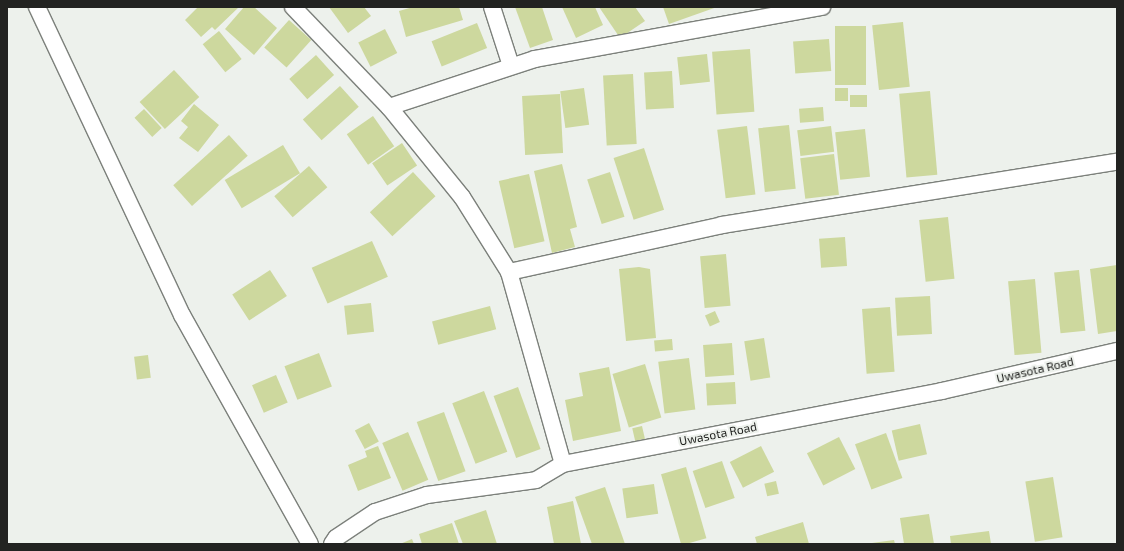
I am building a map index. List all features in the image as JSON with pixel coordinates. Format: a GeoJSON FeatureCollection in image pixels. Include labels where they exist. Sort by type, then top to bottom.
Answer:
{"type":"FeatureCollection","features":[{"type":"Feature","properties":{"kind":"street"},"geometry":{"type":"LineString","coordinates":[[37,7],[182,315],[310,544]]}},
{"type":"Feature","properties":{"kind":"street"},"geometry":{"type":"LineString","coordinates":[[293,7],[389,106],[462,197],[509,272],[563,464]]}},
{"type":"Feature","properties":{"kind":"street"},"geometry":{"type":"LineString","coordinates":[[492,7],[511,66]]}},
{"type":"Feature","properties":{"kind":"street"},"geometry":{"type":"LineString","coordinates":[[389,106],[511,66],[754,13],[822,7]]}},
{"type":"Feature","properties":{"kind":"street"},"geometry":{"type":"LineString","coordinates":[[509,272],[722,226],[1117,162]]}},
{"type":"Feature","properties":{"kind":"street","name":"Uwasota Road"},"geometry":{"type":"LineString","coordinates":[[332,544],[336,538],[375,512],[427,495],[536,480],[563,464],[942,391],[1117,351]]}},
{"type":"Feature","properties":{"kind":"building"},"geometry":{"type":"Polygon","coordinates":[[[198,7],[239,7],[215,30],[212,27],[201,37],[185,20],[198,7]]]}},
{"type":"Feature","properties":{"kind":"building"},"geometry":{"type":"Polygon","coordinates":[[[244,7],[254,7],[277,28],[254,55],[225,29],[244,7]]]}},
{"type":"Feature","properties":{"kind":"building"},"geometry":{"type":"Polygon","coordinates":[[[329,7],[364,7],[371,16],[348,33],[329,7]]]}},
{"type":"Feature","properties":{"kind":"building"},"geometry":{"type":"Polygon","coordinates":[[[413,7],[459,7],[463,20],[406,37],[399,11],[413,7]]]}},
{"type":"Feature","properties":{"kind":"building"},"geometry":{"type":"Polygon","coordinates":[[[515,7],[542,7],[553,40],[530,48],[515,7]]]}},
{"type":"Feature","properties":{"kind":"building"},"geometry":{"type":"Polygon","coordinates":[[[562,7],[595,7],[603,25],[576,38],[562,7]]]}},
{"type":"Feature","properties":{"kind":"building"},"geometry":{"type":"Polygon","coordinates":[[[599,7],[635,7],[645,21],[620,38],[599,7]]]}},
{"type":"Feature","properties":{"kind":"building"},"geometry":{"type":"Polygon","coordinates":[[[663,7],[717,7],[669,24],[663,7]]]}},
{"type":"Feature","properties":{"kind":"building"},"geometry":{"type":"Polygon","coordinates":[[[289,20],[311,40],[287,68],[264,47],[289,20]]]}},
{"type":"Feature","properties":{"kind":"building"},"geometry":{"type":"Polygon","coordinates":[[[903,22],[910,87],[879,90],[872,25],[903,22]]]}},
{"type":"Feature","properties":{"kind":"building"},"geometry":{"type":"Polygon","coordinates":[[[477,23],[487,48],[442,66],[432,41],[477,23]]]}},
{"type":"Feature","properties":{"kind":"building"},"geometry":{"type":"Polygon","coordinates":[[[835,26],[866,26],[866,85],[835,85],[835,26]]]}},
{"type":"Feature","properties":{"kind":"building"},"geometry":{"type":"Polygon","coordinates":[[[385,29],[397,53],[371,67],[358,43],[385,29]]]}},
{"type":"Feature","properties":{"kind":"building"},"geometry":{"type":"Polygon","coordinates":[[[219,31],[242,59],[225,72],[203,44],[219,31]]]}},
{"type":"Feature","properties":{"kind":"building"},"geometry":{"type":"Polygon","coordinates":[[[829,39],[831,71],[795,73],[793,42],[829,39]]]}},
{"type":"Feature","properties":{"kind":"building"},"geometry":{"type":"Polygon","coordinates":[[[750,49],[754,112],[716,114],[712,52],[750,49]]]}},
{"type":"Feature","properties":{"kind":"building"},"geometry":{"type":"Polygon","coordinates":[[[707,54],[710,82],[680,85],[677,57],[707,54]]]}},
{"type":"Feature","properties":{"kind":"building"},"geometry":{"type":"Polygon","coordinates":[[[316,55],[334,75],[307,99],[289,79],[316,55]]]}},
{"type":"Feature","properties":{"kind":"building"},"geometry":{"type":"Polygon","coordinates":[[[174,70],[199,97],[165,129],[140,102],[174,70]]]}},
{"type":"Feature","properties":{"kind":"building"},"geometry":{"type":"Polygon","coordinates":[[[672,71],[674,108],[646,109],[644,72],[672,71]]]}},
{"type":"Feature","properties":{"kind":"building"},"geometry":{"type":"Polygon","coordinates":[[[633,74],[637,144],[607,145],[603,76],[633,74]]]}},
{"type":"Feature","properties":{"kind":"building"},"geometry":{"type":"Polygon","coordinates":[[[340,86],[359,107],[322,140],[303,119],[340,86]]]}},
{"type":"Feature","properties":{"kind":"building"},"geometry":{"type":"Polygon","coordinates":[[[584,88],[589,125],[565,128],[560,91],[584,88]]]}},
{"type":"Feature","properties":{"kind":"building"},"geometry":{"type":"Polygon","coordinates":[[[835,88],[848,88],[848,101],[835,101],[835,88]]]}},
{"type":"Feature","properties":{"kind":"building"},"geometry":{"type":"Polygon","coordinates":[[[930,91],[937,175],[906,177],[899,94],[930,91]]]}},
{"type":"Feature","properties":{"kind":"building"},"geometry":{"type":"Polygon","coordinates":[[[560,94],[563,153],[525,155],[522,96],[560,94]]]}},
{"type":"Feature","properties":{"kind":"building"},"geometry":{"type":"Polygon","coordinates":[[[850,95],[867,95],[867,107],[850,107],[850,95]]]}},
{"type":"Feature","properties":{"kind":"building"},"geometry":{"type":"Polygon","coordinates":[[[194,104],[219,125],[198,152],[179,138],[188,127],[181,121],[194,104]]]}},
{"type":"Feature","properties":{"kind":"building"},"geometry":{"type":"Polygon","coordinates":[[[823,107],[824,121],[800,123],[799,109],[823,107]]]}},
{"type":"Feature","properties":{"kind":"building"},"geometry":{"type":"Polygon","coordinates":[[[144,109],[162,128],[152,137],[134,118],[144,109]]]}},
{"type":"Feature","properties":{"kind":"building"},"geometry":{"type":"Polygon","coordinates":[[[373,116],[394,146],[368,165],[347,134],[373,116]]]}},
{"type":"Feature","properties":{"kind":"building"},"geometry":{"type":"Polygon","coordinates":[[[789,125],[796,189],[765,192],[758,128],[789,125]]]}},
{"type":"Feature","properties":{"kind":"building"},"geometry":{"type":"Polygon","coordinates":[[[747,126],[755,194],[726,198],[717,130],[747,126]]]}},
{"type":"Feature","properties":{"kind":"building"},"geometry":{"type":"Polygon","coordinates":[[[831,126],[834,152],[800,156],[797,130],[831,126]]]}},
{"type":"Feature","properties":{"kind":"building"},"geometry":{"type":"Polygon","coordinates":[[[865,129],[870,177],[840,180],[835,132],[865,129]]]}},
{"type":"Feature","properties":{"kind":"building"},"geometry":{"type":"Polygon","coordinates":[[[229,135],[248,156],[192,206],[173,185],[229,135]]]}},
{"type":"Feature","properties":{"kind":"building"},"geometry":{"type":"Polygon","coordinates":[[[402,143],[417,165],[387,186],[372,163],[402,143]]]}},
{"type":"Feature","properties":{"kind":"building"},"geometry":{"type":"Polygon","coordinates":[[[283,145],[300,173],[242,208],[225,180],[283,145]]]}},
{"type":"Feature","properties":{"kind":"building"},"geometry":{"type":"Polygon","coordinates":[[[644,148],[664,210],[634,220],[614,158],[644,148]]]}},
{"type":"Feature","properties":{"kind":"building"},"geometry":{"type":"Polygon","coordinates":[[[834,154],[839,195],[805,199],[800,158],[834,154]]]}},
{"type":"Feature","properties":{"kind":"building"},"geometry":{"type":"Polygon","coordinates":[[[562,164],[577,227],[570,229],[575,247],[552,253],[534,171],[562,164]]]}},
{"type":"Feature","properties":{"kind":"building"},"geometry":{"type":"Polygon","coordinates":[[[309,166],[327,187],[293,217],[274,196],[309,166]]]}},
{"type":"Feature","properties":{"kind":"building"},"geometry":{"type":"Polygon","coordinates":[[[413,172],[436,196],[392,236],[370,212],[413,172]]]}},
{"type":"Feature","properties":{"kind":"building"},"geometry":{"type":"Polygon","coordinates":[[[610,172],[625,217],[602,224],[587,179],[610,172]]]}},
{"type":"Feature","properties":{"kind":"building"},"geometry":{"type":"Polygon","coordinates":[[[529,174],[545,241],[514,248],[499,181],[529,174]]]}},
{"type":"Feature","properties":{"kind":"building"},"geometry":{"type":"Polygon","coordinates":[[[948,217],[954,279],[926,282],[919,220],[948,217]]]}},
{"type":"Feature","properties":{"kind":"building"},"geometry":{"type":"Polygon","coordinates":[[[845,237],[847,266],[821,268],[819,239],[845,237]]]}},
{"type":"Feature","properties":{"kind":"building"},"geometry":{"type":"Polygon","coordinates":[[[372,241],[388,277],[328,303],[312,268],[372,241]]]}},
{"type":"Feature","properties":{"kind":"building"},"geometry":{"type":"Polygon","coordinates":[[[726,254],[731,306],[705,308],[700,256],[726,254]]]}},
{"type":"Feature","properties":{"kind":"building"},"geometry":{"type":"Polygon","coordinates":[[[1117,265],[1117,331],[1098,334],[1090,269],[1117,265]]]}},
{"type":"Feature","properties":{"kind":"building"},"geometry":{"type":"Polygon","coordinates":[[[639,267],[650,269],[656,338],[626,341],[619,269],[639,267]]]}},
{"type":"Feature","properties":{"kind":"building"},"geometry":{"type":"Polygon","coordinates":[[[270,270],[287,296],[249,321],[232,295],[270,270]]]}},
{"type":"Feature","properties":{"kind":"building"},"geometry":{"type":"Polygon","coordinates":[[[1079,270],[1085,331],[1061,333],[1054,273],[1079,270]]]}},
{"type":"Feature","properties":{"kind":"building"},"geometry":{"type":"Polygon","coordinates":[[[1035,279],[1041,353],[1015,355],[1008,281],[1035,279]]]}},
{"type":"Feature","properties":{"kind":"building"},"geometry":{"type":"Polygon","coordinates":[[[930,296],[932,334],[897,336],[895,298],[930,296]]]}},
{"type":"Feature","properties":{"kind":"building"},"geometry":{"type":"Polygon","coordinates":[[[371,303],[374,332],[347,335],[344,306],[371,303]]]}},
{"type":"Feature","properties":{"kind":"building"},"geometry":{"type":"Polygon","coordinates":[[[490,306],[496,329],[438,345],[432,322],[490,306]]]}},
{"type":"Feature","properties":{"kind":"building"},"geometry":{"type":"Polygon","coordinates":[[[890,307],[895,372],[867,374],[862,309],[890,307]]]}},
{"type":"Feature","properties":{"kind":"building"},"geometry":{"type":"Polygon","coordinates":[[[715,311],[720,322],[710,326],[705,315],[715,311]]]}},
{"type":"Feature","properties":{"kind":"building"},"geometry":{"type":"Polygon","coordinates":[[[764,338],[770,378],[751,381],[744,341],[764,338]]]}},
{"type":"Feature","properties":{"kind":"building"},"geometry":{"type":"Polygon","coordinates":[[[672,339],[673,350],[655,352],[654,341],[672,339]]]}},
{"type":"Feature","properties":{"kind":"building"},"geometry":{"type":"Polygon","coordinates":[[[732,343],[734,375],[705,377],[703,345],[732,343]]]}},
{"type":"Feature","properties":{"kind":"building"},"geometry":{"type":"Polygon","coordinates":[[[319,353],[332,387],[297,400],[284,366],[319,353]]]}},
{"type":"Feature","properties":{"kind":"building"},"geometry":{"type":"Polygon","coordinates":[[[148,355],[151,378],[137,380],[134,357],[148,355]]]}},
{"type":"Feature","properties":{"kind":"building"},"geometry":{"type":"Polygon","coordinates":[[[689,358],[695,410],[665,413],[658,362],[689,358]]]}},
{"type":"Feature","properties":{"kind":"building"},"geometry":{"type":"Polygon","coordinates":[[[645,364],[661,418],[629,427],[612,374],[645,364]]]}},
{"type":"Feature","properties":{"kind":"building"},"geometry":{"type":"Polygon","coordinates":[[[609,367],[621,431],[573,441],[565,400],[583,396],[579,373],[609,367]]]}},
{"type":"Feature","properties":{"kind":"building"},"geometry":{"type":"Polygon","coordinates":[[[276,375],[288,403],[264,413],[252,385],[276,375]]]}},
{"type":"Feature","properties":{"kind":"building"},"geometry":{"type":"Polygon","coordinates":[[[735,382],[736,404],[707,405],[706,384],[735,382]]]}},
{"type":"Feature","properties":{"kind":"building"},"geometry":{"type":"Polygon","coordinates":[[[518,387],[541,449],[516,458],[494,396],[518,387]]]}},
{"type":"Feature","properties":{"kind":"building"},"geometry":{"type":"Polygon","coordinates":[[[484,391],[507,452],[476,464],[452,403],[484,391]]]}},
{"type":"Feature","properties":{"kind":"building"},"geometry":{"type":"Polygon","coordinates":[[[444,412],[466,471],[438,481],[417,422],[444,412]]]}},
{"type":"Feature","properties":{"kind":"building"},"geometry":{"type":"Polygon","coordinates":[[[369,423],[379,442],[365,449],[355,431],[369,423]]]}},
{"type":"Feature","properties":{"kind":"building"},"geometry":{"type":"Polygon","coordinates":[[[920,424],[927,454],[899,461],[892,431],[920,424]]]}},
{"type":"Feature","properties":{"kind":"building"},"geometry":{"type":"Polygon","coordinates":[[[642,426],[645,439],[635,441],[632,428],[642,426]]]}},
{"type":"Feature","properties":{"kind":"building"},"geometry":{"type":"Polygon","coordinates":[[[408,432],[428,480],[403,491],[382,443],[408,432]]]}},
{"type":"Feature","properties":{"kind":"building"},"geometry":{"type":"Polygon","coordinates":[[[886,433],[902,478],[871,489],[855,444],[886,433]]]}},
{"type":"Feature","properties":{"kind":"building"},"geometry":{"type":"Polygon","coordinates":[[[839,437],[855,469],[823,485],[807,453],[839,437]]]}},
{"type":"Feature","properties":{"kind":"building"},"geometry":{"type":"Polygon","coordinates":[[[378,446],[391,478],[358,491],[348,465],[367,457],[365,451],[378,446]]]}},
{"type":"Feature","properties":{"kind":"building"},"geometry":{"type":"Polygon","coordinates":[[[761,446],[774,472],[743,488],[730,462],[761,446]]]}},
{"type":"Feature","properties":{"kind":"building"},"geometry":{"type":"Polygon","coordinates":[[[722,461],[735,498],[705,508],[693,471],[722,461]]]}},
{"type":"Feature","properties":{"kind":"building"},"geometry":{"type":"Polygon","coordinates":[[[686,467],[706,538],[681,544],[661,474],[686,467]]]}},
{"type":"Feature","properties":{"kind":"building"},"geometry":{"type":"Polygon","coordinates":[[[1053,477],[1063,537],[1035,542],[1025,481],[1053,477]]]}},
{"type":"Feature","properties":{"kind":"building"},"geometry":{"type":"Polygon","coordinates":[[[776,481],[779,494],[767,496],[764,484],[776,481]]]}},
{"type":"Feature","properties":{"kind":"building"},"geometry":{"type":"Polygon","coordinates":[[[654,484],[658,514],[626,518],[622,488],[654,484]]]}},
{"type":"Feature","properties":{"kind":"building"},"geometry":{"type":"Polygon","coordinates":[[[605,487],[625,544],[592,544],[575,497],[605,487]]]}},
{"type":"Feature","properties":{"kind":"building"},"geometry":{"type":"Polygon","coordinates":[[[573,501],[581,544],[554,544],[547,507],[573,501]]]}},
{"type":"Feature","properties":{"kind":"building"},"geometry":{"type":"Polygon","coordinates":[[[486,510],[497,544],[463,544],[454,521],[486,510]]]}},
{"type":"Feature","properties":{"kind":"building"},"geometry":{"type":"Polygon","coordinates":[[[929,514],[934,544],[904,544],[900,518],[929,514]]]}},
{"type":"Feature","properties":{"kind":"building"},"geometry":{"type":"Polygon","coordinates":[[[803,522],[809,544],[757,544],[755,537],[803,522]]]}},
{"type":"Feature","properties":{"kind":"building"},"geometry":{"type":"Polygon","coordinates":[[[452,523],[459,544],[422,544],[419,534],[452,523]]]}},
{"type":"Feature","properties":{"kind":"building"},"geometry":{"type":"Polygon","coordinates":[[[989,531],[991,544],[951,544],[950,536],[989,531]]]}},
{"type":"Feature","properties":{"kind":"building"},"geometry":{"type":"Polygon","coordinates":[[[412,539],[414,544],[400,544],[412,539]]]}},
{"type":"Feature","properties":{"kind":"building"},"geometry":{"type":"Polygon","coordinates":[[[894,540],[895,544],[872,544],[872,543],[894,540]]]}}]}
